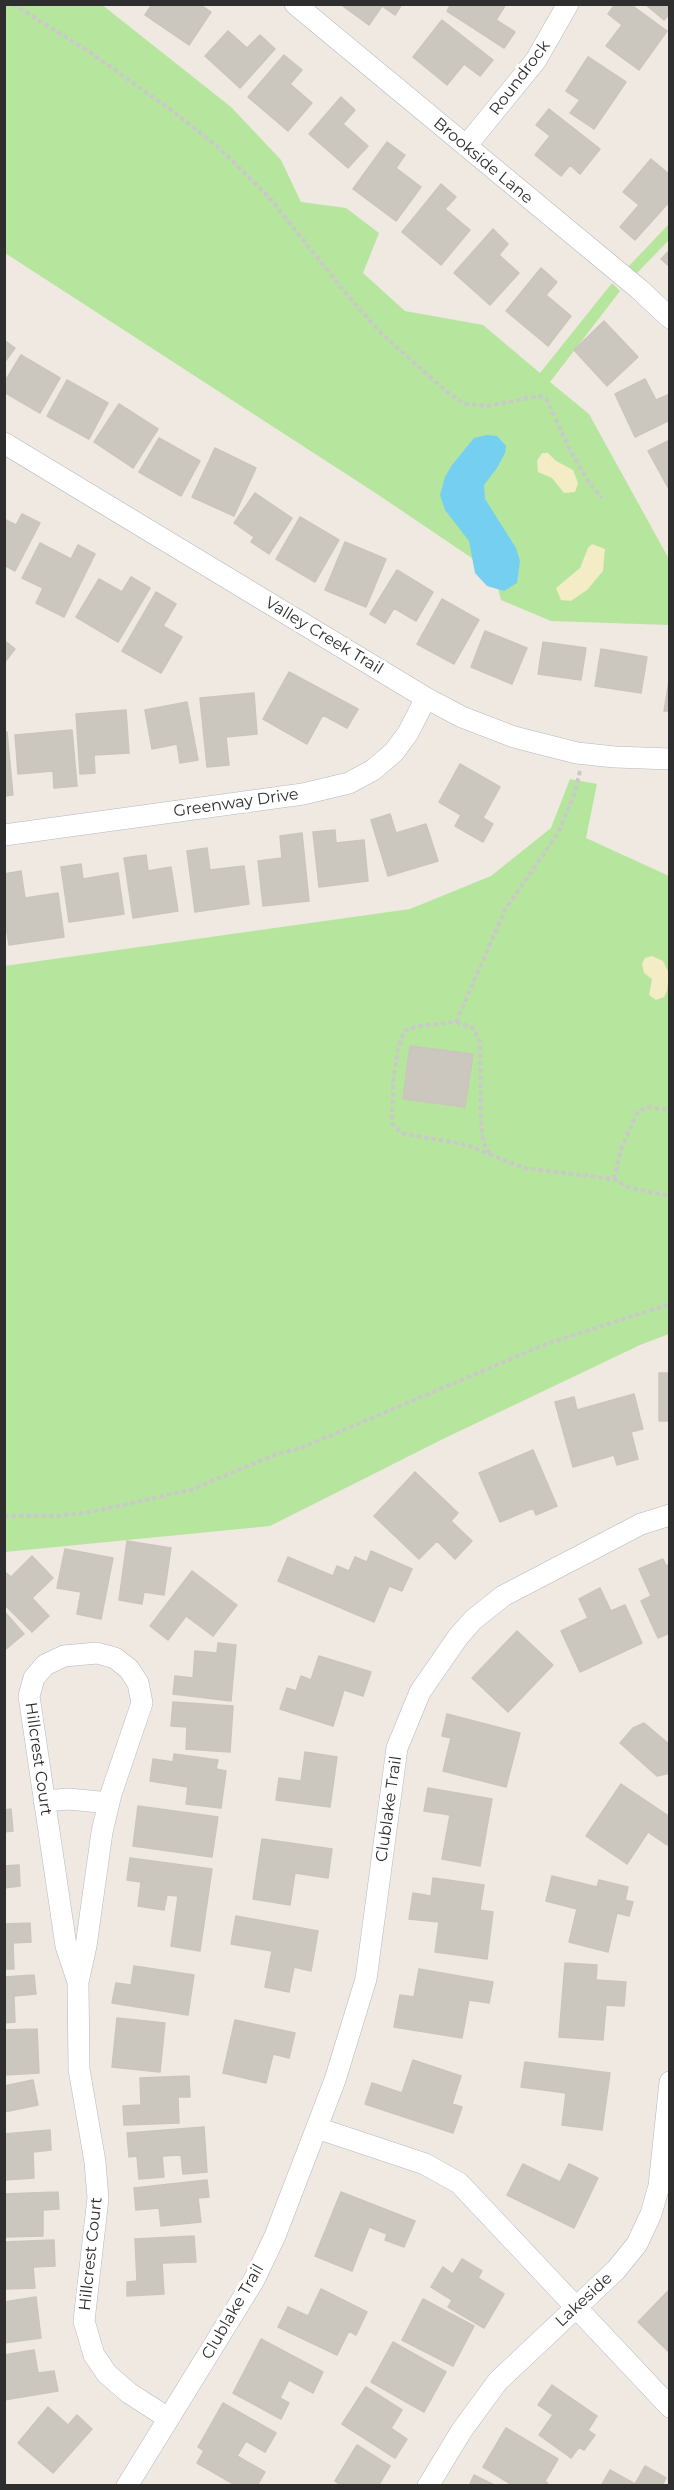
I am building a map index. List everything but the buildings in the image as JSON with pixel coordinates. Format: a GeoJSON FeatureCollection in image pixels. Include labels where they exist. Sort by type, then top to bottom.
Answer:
{"type":"FeatureCollection","features":[{"type":"Feature","properties":{"kind":"street","name":"Brookside Lane"},"geometry":{"type":"LineString","coordinates":[[295,4],[639,289],[669,318]]}},
{"type":"Feature","properties":{"kind":"street","name":"Roundrock"},"geometry":{"type":"LineString","coordinates":[[466,147],[533,66],[568,4]]}},
{"type":"Feature","properties":{"kind":"street","name":"Valley Creek Trail"},"geometry":{"type":"LineString","coordinates":[[4,444],[426,698],[462,717],[506,734],[577,753],[615,758],[669,759]]}},
{"type":"Feature","properties":{"kind":"street","name":"Greenway Drive"},"geometry":{"type":"LineString","coordinates":[[4,835],[303,794],[343,785],[363,776],[394,752],[408,733],[426,698]]}},
{"type":"Feature","properties":{"kind":"street","name":"Clublake Trail"},"geometry":{"type":"LineString","coordinates":[[127,2486],[254,2280],[275,2236],[317,2128],[352,2030],[366,1979],[394,1765],[403,1730],[420,1692],[458,1637],[495,1602],[521,1585],[641,1524],[669,1515]]}},
{"type":"Feature","properties":{"kind":"street","name":"Hillcrest Court"},"geometry":{"type":"LineString","coordinates":[[78,1982],[66,1946],[29,1707],[34,1678],[45,1665],[54,1659],[75,1654],[97,1653],[122,1663],[134,1676],[141,1693],[140,1714],[109,1803],[98,1851],[86,1946],[78,1982],[79,2069],[95,2162],[98,2198],[85,2300],[86,2333],[94,2355],[107,2374],[129,2393],[168,2418]]}},
{"type":"Feature","properties":{"kind":"street"},"geometry":{"type":"LineString","coordinates":[[44,1801],[69,1799],[109,1803]]}},
{"type":"Feature","properties":{"kind":"street","name":"Lakeside"},"geometry":{"type":"LineString","coordinates":[[428,2486],[462,2430],[498,2381],[616,2270],[645,2230],[659,2186],[669,2082]]}},
{"type":"Feature","properties":{"kind":"street"},"geometry":{"type":"LineString","coordinates":[[317,2128],[450,2175],[467,2190],[669,2407]]}},
{"type":"Feature","properties":{"kind":"path"},"geometry":{"type":"LineString","coordinates":[[13,4],[91,52],[218,147],[268,196],[381,333],[447,392],[465,404],[487,406],[539,396],[547,400],[569,448],[589,483],[602,498]]}},
{"type":"Feature","properties":{"kind":"path"},"geometry":{"type":"LineString","coordinates":[[456,1022],[505,910],[558,833],[580,776],[577,753]]}},
{"type":"Feature","properties":{"kind":"path"},"geometry":{"type":"LineString","coordinates":[[490,1153],[483,1142],[480,1041],[473,1028],[456,1022],[418,1026],[404,1031],[398,1049],[393,1082],[392,1123],[402,1132],[467,1146],[490,1153],[523,1168],[614,1179],[630,1188],[669,1196]]}},
{"type":"Feature","properties":{"kind":"path"},"geometry":{"type":"LineString","coordinates":[[614,1179],[621,1149],[638,1111],[648,1107],[669,1110]]}},
{"type":"Feature","properties":{"kind":"path"},"geometry":{"type":"LineString","coordinates":[[4,1516],[56,1516],[91,1512],[190,1490],[269,1458],[301,1448],[546,1344],[669,1304]]}},
{"type":"Feature","properties":{"kind":"green space"},"geometry":{"type":"Polygon","coordinates":[[[101,4],[231,107],[281,160],[301,202],[346,208],[379,233],[363,273],[405,311],[483,325],[540,373],[612,283],[620,291],[550,382],[589,414],[669,559],[669,625],[551,621],[501,600],[494,573],[377,494],[5,253],[5,5],[101,4]]]}},
{"type":"Feature","properties":{"kind":"green space"},"geometry":{"type":"Polygon","coordinates":[[[669,224],[669,240],[636,274],[628,267],[669,224]]]}},
{"type":"Feature","properties":{"kind":"green space"},"geometry":{"type":"Polygon","coordinates":[[[570,779],[597,784],[586,838],[669,876],[669,1334],[640,1345],[445,1438],[270,1526],[5,1552],[4,966],[410,909],[491,876],[551,828],[570,779]]]}},
{"type":"Feature","properties":{"kind":"sand"},"geometry":{"type":"Polygon","coordinates":[[[542,453],[548,453],[556,461],[573,470],[578,483],[575,492],[564,493],[552,478],[538,472],[537,461],[542,453]]]}},
{"type":"Feature","properties":{"kind":"sand"},"geometry":{"type":"Polygon","coordinates":[[[592,544],[605,549],[603,571],[587,590],[571,601],[561,600],[556,588],[580,568],[592,544]]]}},
{"type":"Feature","properties":{"kind":"sand"},"geometry":{"type":"Polygon","coordinates":[[[652,956],[663,961],[669,973],[667,991],[664,997],[656,1000],[649,995],[652,979],[644,973],[642,964],[645,958],[652,956]]]}},
{"type":"Feature","properties":{"kind":"water"},"geometry":{"type":"Polygon","coordinates":[[[487,435],[497,436],[506,446],[497,468],[484,485],[485,499],[516,548],[520,561],[517,583],[504,591],[487,586],[475,573],[469,541],[445,510],[440,495],[445,477],[452,465],[474,438],[487,435]]]}}]}
